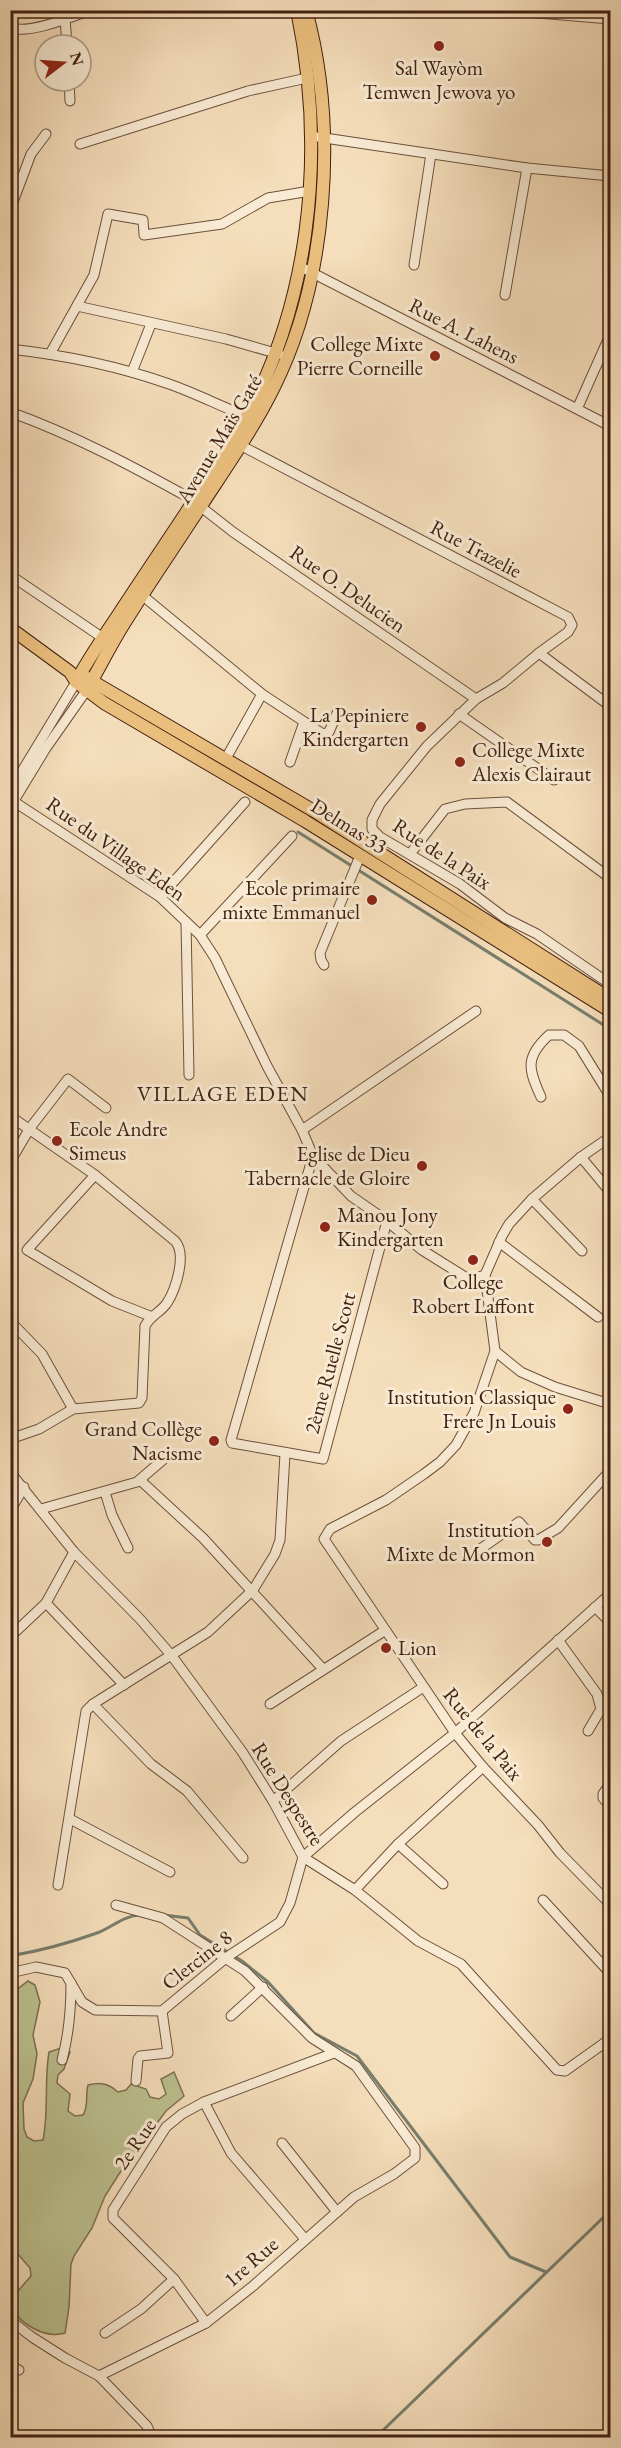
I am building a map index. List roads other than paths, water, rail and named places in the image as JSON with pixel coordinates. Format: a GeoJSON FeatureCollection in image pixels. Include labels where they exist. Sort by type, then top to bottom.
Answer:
{"type":"FeatureCollection","features":[{"type":"Feature","properties":{"kind":"main road","name":"Avenue Maïs Gaté"},"geometry":{"type":"LineString","coordinates":[[297,10],[318,138],[310,191],[306,270]]}},
{"type":"Feature","properties":{"kind":"main road","name":"Avenue Maïs Gaté"},"geometry":{"type":"LineString","coordinates":[[75,676],[197,504],[242,446],[274,389],[319,228],[318,76],[306,10]]}},
{"type":"Feature","properties":{"kind":"main road","name":"Avenue Maïs Gaté"},"geometry":{"type":"LineString","coordinates":[[89,686],[197,504],[282,354]]}},
{"type":"Feature","properties":{"kind":"main road","name":"Delmas 33"},"geometry":{"type":"LineString","coordinates":[[10,628],[89,686],[610,1011]]}},
{"type":"Feature","properties":{"kind":"main road","name":"Delmas 33"},"geometry":{"type":"LineString","coordinates":[[89,686],[314,811],[610,999]]}},
{"type":"Feature","properties":{"kind":"street"},"geometry":{"type":"LineString","coordinates":[[10,41],[13,28],[30,29],[91,10]]}},
{"type":"Feature","properties":{"kind":"street"},"geometry":{"type":"LineString","coordinates":[[501,10],[610,19]]}},
{"type":"Feature","properties":{"kind":"street"},"geometry":{"type":"LineString","coordinates":[[65,18],[66,33]]}},
{"type":"Feature","properties":{"kind":"street"},"geometry":{"type":"LineString","coordinates":[[80,144],[248,91],[307,78]]}},
{"type":"Feature","properties":{"kind":"street"},"geometry":{"type":"LineString","coordinates":[[70,93],[70,101]]}},
{"type":"Feature","properties":{"kind":"street"},"geometry":{"type":"LineString","coordinates":[[10,210],[31,154],[46,134]]}},
{"type":"Feature","properties":{"kind":"street"},"geometry":{"type":"LineString","coordinates":[[318,138],[527,168],[610,176]]}},
{"type":"Feature","properties":{"kind":"street"},"geometry":{"type":"LineString","coordinates":[[414,265],[431,154]]}},
{"type":"Feature","properties":{"kind":"street"},"geometry":{"type":"LineString","coordinates":[[505,295],[527,168]]}},
{"type":"Feature","properties":{"kind":"street"},"geometry":{"type":"LineString","coordinates":[[50,354],[94,275],[108,214],[143,220],[144,235],[222,224],[268,198],[310,191]]}},
{"type":"Feature","properties":{"kind":"street","name":"Rue A. Lahens"},"geometry":{"type":"LineString","coordinates":[[306,270],[610,426]]}},
{"type":"Feature","properties":{"kind":"street"},"geometry":{"type":"LineString","coordinates":[[77,306],[226,339],[282,354]]}},
{"type":"Feature","properties":{"kind":"street"},"geometry":{"type":"LineString","coordinates":[[132,372],[151,324]]}},
{"type":"Feature","properties":{"kind":"street"},"geometry":{"type":"LineString","coordinates":[[577,409],[610,335]]}},
{"type":"Feature","properties":{"kind":"street"},"geometry":{"type":"LineString","coordinates":[[10,349],[50,354],[132,372],[172,385],[246,416]]}},
{"type":"Feature","properties":{"kind":"street","name":"Rue O. Delucien"},"geometry":{"type":"LineString","coordinates":[[10,412],[38,422],[135,467],[197,504],[232,532],[476,699]]}},
{"type":"Feature","properties":{"kind":"street","name":"Rue Trazelie"},"geometry":{"type":"LineString","coordinates":[[242,446],[568,617],[572,625],[568,632],[539,653]]}},
{"type":"Feature","properties":{"kind":"street"},"geometry":{"type":"LineString","coordinates":[[10,576],[103,638]]}},
{"type":"Feature","properties":{"kind":"street"},"geometry":{"type":"LineString","coordinates":[[143,596],[262,694],[304,722],[325,734],[329,732],[338,711]]}},
{"type":"Feature","properties":{"kind":"street"},"geometry":{"type":"LineString","coordinates":[[539,653],[610,706]]}},
{"type":"Feature","properties":{"kind":"street","name":"Rue de la Paix"},"geometry":{"type":"LineString","coordinates":[[539,653],[503,683],[476,699],[459,714],[380,804],[372,820],[372,829],[380,837],[460,884],[505,918],[537,934],[610,984]]}},
{"type":"Feature","properties":{"kind":"street","name":"Avenue Maïs Gaté"},"geometry":{"type":"LineString","coordinates":[[11,799],[75,676]]}},
{"type":"Feature","properties":{"kind":"street","name":"Avenue Maïs Gaté"},"geometry":{"type":"LineString","coordinates":[[11,799],[89,686]]}},
{"type":"Feature","properties":{"kind":"street"},"geometry":{"type":"LineString","coordinates":[[225,760],[262,694]]}},
{"type":"Feature","properties":{"kind":"street"},"geometry":{"type":"LineString","coordinates":[[459,714],[554,780]]}},
{"type":"Feature","properties":{"kind":"street"},"geometry":{"type":"LineString","coordinates":[[290,762],[304,722]]}},
{"type":"Feature","properties":{"kind":"street","name":"Rue du Village Eden"},"geometry":{"type":"LineString","coordinates":[[11,799],[160,897],[200,935],[215,958],[313,1156],[351,1196],[387,1221],[422,1250],[470,1280],[484,1275]]}},
{"type":"Feature","properties":{"kind":"street"},"geometry":{"type":"LineString","coordinates":[[160,897],[246,802]]}},
{"type":"Feature","properties":{"kind":"street"},"geometry":{"type":"LineString","coordinates":[[410,854],[445,809],[465,804],[507,802],[610,879]]}},
{"type":"Feature","properties":{"kind":"street"},"geometry":{"type":"LineString","coordinates":[[200,935],[292,836]]}},
{"type":"Feature","properties":{"kind":"street"},"geometry":{"type":"LineString","coordinates":[[324,965],[319,956],[360,856]]}},
{"type":"Feature","properties":{"kind":"street"},"geometry":{"type":"LineString","coordinates":[[186,922],[189,1075]]}},
{"type":"Feature","properties":{"kind":"street"},"geometry":{"type":"LineString","coordinates":[[302,1130],[476,1011]]}},
{"type":"Feature","properties":{"kind":"street"},"geometry":{"type":"LineString","coordinates":[[541,1097],[532,1077],[530,1062],[538,1045],[549,1035],[564,1035],[579,1046],[610,1096]]}},
{"type":"Feature","properties":{"kind":"street"},"geometry":{"type":"LineString","coordinates":[[10,1162],[30,1128],[68,1078],[106,1108]]}},
{"type":"Feature","properties":{"kind":"street"},"geometry":{"type":"LineString","coordinates":[[10,1116],[95,1175],[180,1247],[181,1261],[168,1302],[160,1311],[150,1316],[145,1326],[142,1398],[139,1403],[73,1409],[39,1429],[10,1439]]}},
{"type":"Feature","properties":{"kind":"street"},"geometry":{"type":"LineString","coordinates":[[610,1137],[581,1157],[532,1199],[509,1224],[484,1275],[495,1351],[521,1372],[555,1387],[610,1404]]}},
{"type":"Feature","properties":{"kind":"street","name":"2ème Ruelle Scott"},"geometry":{"type":"LineString","coordinates":[[313,1156],[231,1442],[285,1454],[323,1459],[387,1221]]}},
{"type":"Feature","properties":{"kind":"street"},"geometry":{"type":"LineString","coordinates":[[581,1157],[610,1192]]}},
{"type":"Feature","properties":{"kind":"street"},"geometry":{"type":"LineString","coordinates":[[95,1175],[27,1250],[112,1301],[150,1316]]}},
{"type":"Feature","properties":{"kind":"street"},"geometry":{"type":"LineString","coordinates":[[532,1199],[582,1251]]}},
{"type":"Feature","properties":{"kind":"street"},"geometry":{"type":"LineString","coordinates":[[499,1242],[598,1317]]}},
{"type":"Feature","properties":{"kind":"street"},"geometry":{"type":"LineString","coordinates":[[10,1321],[42,1354],[73,1409]]}},
{"type":"Feature","properties":{"kind":"street","name":"Rue de la Paix"},"geometry":{"type":"LineString","coordinates":[[495,1351],[474,1413],[456,1444],[440,1462],[386,1500],[330,1530],[324,1535],[325,1543],[454,1733],[538,1825],[560,1853],[610,1904]]}},
{"type":"Feature","properties":{"kind":"street"},"geometry":{"type":"LineString","coordinates":[[58,1885],[85,1717],[93,1704],[208,1632],[253,1590],[275,1554],[280,1540],[285,1454]]}},
{"type":"Feature","properties":{"kind":"street"},"geometry":{"type":"LineString","coordinates":[[41,1509],[140,1480],[165,1458]]}},
{"type":"Feature","properties":{"kind":"street"},"geometry":{"type":"LineString","coordinates":[[479,1550],[519,1522],[535,1540],[558,1528],[610,1471]]}},
{"type":"Feature","properties":{"kind":"street","name":"Rue Despestre"},"geometry":{"type":"LineString","coordinates":[[10,1472],[74,1552],[140,1619],[172,1656],[243,1753],[273,1801],[303,1857],[355,1890],[418,1941],[461,1964],[531,2043],[561,2072],[610,2038]]}},
{"type":"Feature","properties":{"kind":"street"},"geometry":{"type":"LineString","coordinates":[[140,1480],[203,1538],[323,1669]]}},
{"type":"Feature","properties":{"kind":"street"},"geometry":{"type":"LineString","coordinates":[[10,1511],[24,1487]]}},
{"type":"Feature","properties":{"kind":"street"},"geometry":{"type":"LineString","coordinates":[[105,1492],[116,1524],[128,1548]]}},
{"type":"Feature","properties":{"kind":"street"},"geometry":{"type":"LineString","coordinates":[[10,1637],[46,1603],[74,1552]]}},
{"type":"Feature","properties":{"kind":"street"},"geometry":{"type":"LineString","coordinates":[[303,1857],[454,1733],[610,1594]]}},
{"type":"Feature","properties":{"kind":"street"},"geometry":{"type":"LineString","coordinates":[[46,1603],[124,1685]]}},
{"type":"Feature","properties":{"kind":"street"},"geometry":{"type":"LineString","coordinates":[[595,1607],[610,1622]]}},
{"type":"Feature","properties":{"kind":"street"},"geometry":{"type":"LineString","coordinates":[[270,1704],[384,1631]]}},
{"type":"Feature","properties":{"kind":"street"},"geometry":{"type":"LineString","coordinates":[[558,1640],[600,1701],[601,1709],[588,1731]]}},
{"type":"Feature","properties":{"kind":"street"},"geometry":{"type":"LineString","coordinates":[[273,1801],[341,1741],[423,1688]]}},
{"type":"Feature","properties":{"kind":"street"},"geometry":{"type":"LineString","coordinates":[[93,1704],[151,1764],[187,1791],[243,1858]]}},
{"type":"Feature","properties":{"kind":"street"},"geometry":{"type":"LineString","coordinates":[[355,1890],[398,1844],[483,1767]]}},
{"type":"Feature","properties":{"kind":"street"},"geometry":{"type":"LineString","coordinates":[[610,1784],[603,1794],[603,1798],[610,1806]]}},
{"type":"Feature","properties":{"kind":"street"},"geometry":{"type":"LineString","coordinates":[[70,1819],[170,1872]]}},
{"type":"Feature","properties":{"kind":"street"},"geometry":{"type":"LineString","coordinates":[[398,1844],[443,1884]]}},
{"type":"Feature","properties":{"kind":"street","name":"Clercine 8"},"geometry":{"type":"LineString","coordinates":[[70,1980],[82,2002],[95,2010],[162,2011],[228,1956],[280,1922],[290,1903],[303,1857]]}},
{"type":"Feature","properties":{"kind":"street"},"geometry":{"type":"LineString","coordinates":[[543,1900],[610,1973]]}},
{"type":"Feature","properties":{"kind":"street"},"geometry":{"type":"LineString","coordinates":[[116,1905],[163,1918],[228,1956],[307,2033],[334,2053]]}},
{"type":"Feature","properties":{"kind":"street"},"geometry":{"type":"LineString","coordinates":[[10,1973],[36,1967],[54,1969],[65,1973],[70,1980],[71,2009],[62,2060]]}},
{"type":"Feature","properties":{"kind":"street"},"geometry":{"type":"LineString","coordinates":[[231,2016],[262,1987]]}},
{"type":"Feature","properties":{"kind":"street"},"geometry":{"type":"LineString","coordinates":[[136,2081],[140,2056],[168,2053],[162,2011]]}},
{"type":"Feature","properties":{"kind":"street","name":"2e Rue"},"geometry":{"type":"LineString","coordinates":[[206,2323],[174,2279],[113,2218],[112,2214],[165,2127],[182,2114],[204,2102],[334,2053]]}},
{"type":"Feature","properties":{"kind":"street","name":"1re Rue"},"geometry":{"type":"LineString","coordinates":[[99,2376],[206,2323],[253,2286],[354,2197],[394,2174],[415,2158],[415,2148],[360,2071],[349,2060],[334,2053]]}},
{"type":"Feature","properties":{"kind":"street"},"geometry":{"type":"LineString","coordinates":[[204,2102],[231,2153],[305,2239]]}},
{"type":"Feature","properties":{"kind":"street"},"geometry":{"type":"LineString","coordinates":[[282,2143],[337,2212]]}},
{"type":"Feature","properties":{"kind":"street"},"geometry":{"type":"LineString","coordinates":[[105,2333],[141,2309],[174,2279]]}},
{"type":"Feature","properties":{"kind":"street"},"geometry":{"type":"LineString","coordinates":[[10,2320],[57,2353],[99,2376],[147,2426],[152,2438]]}},
{"type":"Feature","properties":{"kind":"waterway"},"geometry":{"type":"LineString","coordinates":[[298,832],[610,1029]]}},
{"type":"Feature","properties":{"kind":"waterway"},"geometry":{"type":"LineString","coordinates":[[10,1956],[76,1940],[139,1915]]}},
{"type":"Feature","properties":{"kind":"waterway"},"geometry":{"type":"LineString","coordinates":[[164,1915],[188,1918],[200,1935],[242,1961],[268,1982],[314,2033],[357,2056],[510,2257],[546,2272]]}},
{"type":"Feature","properties":{"kind":"waterway"},"geometry":{"type":"LineString","coordinates":[[375,2438],[610,2211]]}},
{"type":"Feature","properties":{"kind":"place","name":"Sal Wayòm Temwen Jewova yo"},"geometry":{"type":"Point","coordinates":[439,46]}},
{"type":"Feature","properties":{"kind":"place","name":"College Mixte Pierre Corneille"},"geometry":{"type":"Point","coordinates":[435,356]}},
{"type":"Feature","properties":{"kind":"place","name":"La Pepiniere Kindergarten"},"geometry":{"type":"Point","coordinates":[421,727]}},
{"type":"Feature","properties":{"kind":"place","name":"College Mixte Alexis Clairaut"},"geometry":{"type":"Point","coordinates":[460,762]}},
{"type":"Feature","properties":{"kind":"place","name":"Ecole primaire mixte Emmanuel"},"geometry":{"type":"Point","coordinates":[372,900]}},
{"type":"Feature","properties":{"kind":"place","name":"Ecole Andre Simeus"},"geometry":{"type":"Point","coordinates":[57,1141]}},
{"type":"Feature","properties":{"kind":"place","name":"Eglise de Dieu Tabernacle de Gloire"},"geometry":{"type":"Point","coordinates":[422,1166]}},
{"type":"Feature","properties":{"kind":"place","name":"Manou Jony Kindergarten"},"geometry":{"type":"Point","coordinates":[325,1227]}},
{"type":"Feature","properties":{"kind":"place","name":"College Robert Laffont"},"geometry":{"type":"Point","coordinates":[473,1260]}},
{"type":"Feature","properties":{"kind":"place","name":"Institution Classique Frere Jn Louis"},"geometry":{"type":"Point","coordinates":[568,1409]}},
{"type":"Feature","properties":{"kind":"place","name":"Grand Collège Nacisme"},"geometry":{"type":"Point","coordinates":[214,1441]}},
{"type":"Feature","properties":{"kind":"place","name":"Institution Mixte de Mormon"},"geometry":{"type":"Point","coordinates":[547,1542]}},
{"type":"Feature","properties":{"kind":"place","name":"Lion"},"geometry":{"type":"Point","coordinates":[386,1648]}},
{"type":"Feature","properties":{"kind":"district","name":"VILLAGE EDEN"},"geometry":{"type":"Point","coordinates":[223,1093]}}]}
